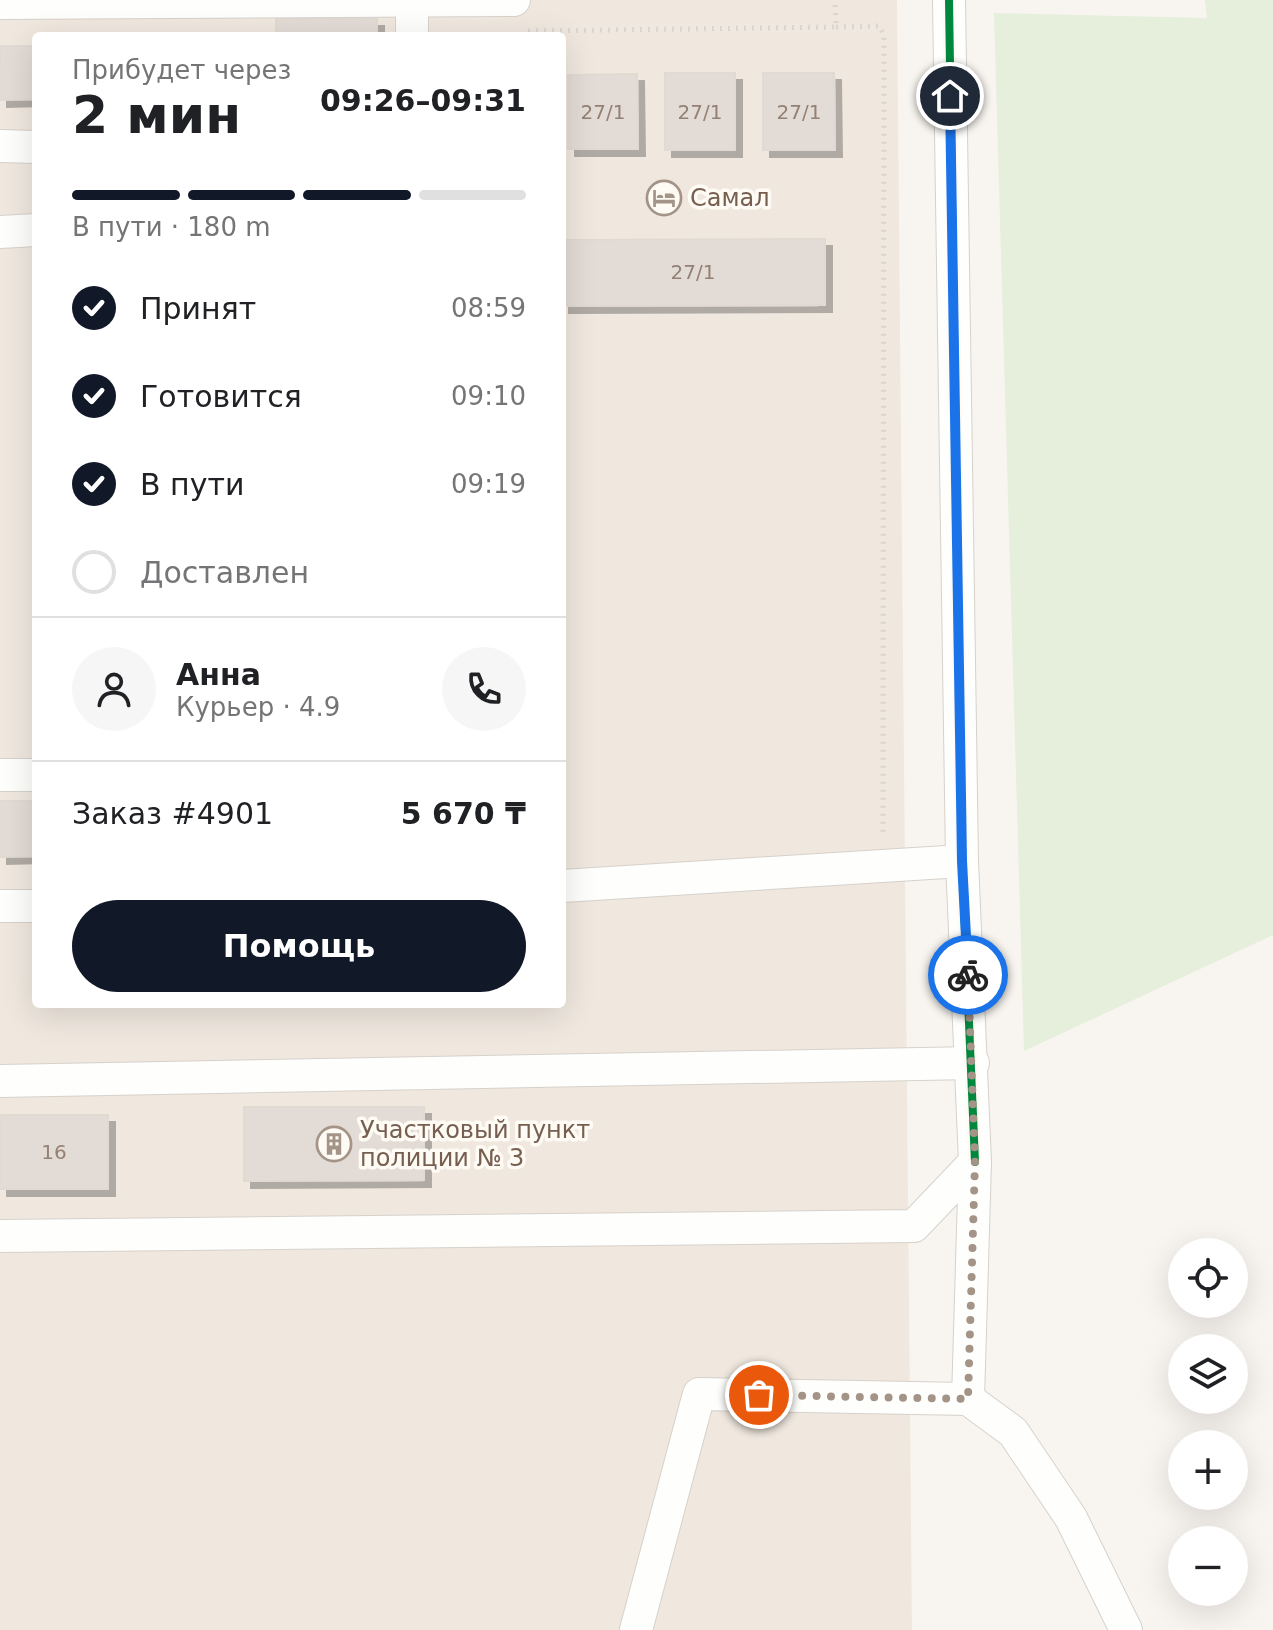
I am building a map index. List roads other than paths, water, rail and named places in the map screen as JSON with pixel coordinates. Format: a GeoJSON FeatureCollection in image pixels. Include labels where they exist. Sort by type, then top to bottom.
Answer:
{"type":"FeatureCollection","features":[{"type":"Feature","properties":{"kind":"street"},"geometry":{"type":"LineString","coordinates":[[0,3],[514,0]]}},
{"type":"Feature","properties":{"kind":"street"},"geometry":{"type":"LineString","coordinates":[[949,0],[962,861],[975,1162],[968,1399]]}},
{"type":"Feature","properties":{"kind":"street"},"geometry":{"type":"LineString","coordinates":[[412,1],[412,32]]}},
{"type":"Feature","properties":{"kind":"street"},"geometry":{"type":"LineString","coordinates":[[0,146],[32,147]]}},
{"type":"Feature","properties":{"kind":"street"},"geometry":{"type":"LineString","coordinates":[[0,232],[32,230]]}},
{"type":"Feature","properties":{"kind":"street"},"geometry":{"type":"LineString","coordinates":[[0,775],[32,775]]}},
{"type":"Feature","properties":{"kind":"street"},"geometry":{"type":"LineString","coordinates":[[566,886],[962,861]]}},
{"type":"Feature","properties":{"kind":"street"},"geometry":{"type":"LineString","coordinates":[[0,906],[32,906]]}},
{"type":"Feature","properties":{"kind":"street"},"geometry":{"type":"LineString","coordinates":[[0,1081],[973,1063]]}},
{"type":"Feature","properties":{"kind":"street"},"geometry":{"type":"LineString","coordinates":[[0,1236],[914,1226],[975,1162]]}},
{"type":"Feature","properties":{"kind":"street"},"geometry":{"type":"LineString","coordinates":[[636,1630],[699,1394],[968,1399],[1013,1432],[1071,1518],[1126,1630]]}},
{"type":"Feature","properties":{"kind":"place","name":"Самал"},"geometry":{"type":"Point","coordinates":[664,198]}},
{"type":"Feature","properties":{"kind":"place","name":"Участковый пункт полиции № 3"},"geometry":{"type":"Point","coordinates":[334,1144]}}]}
